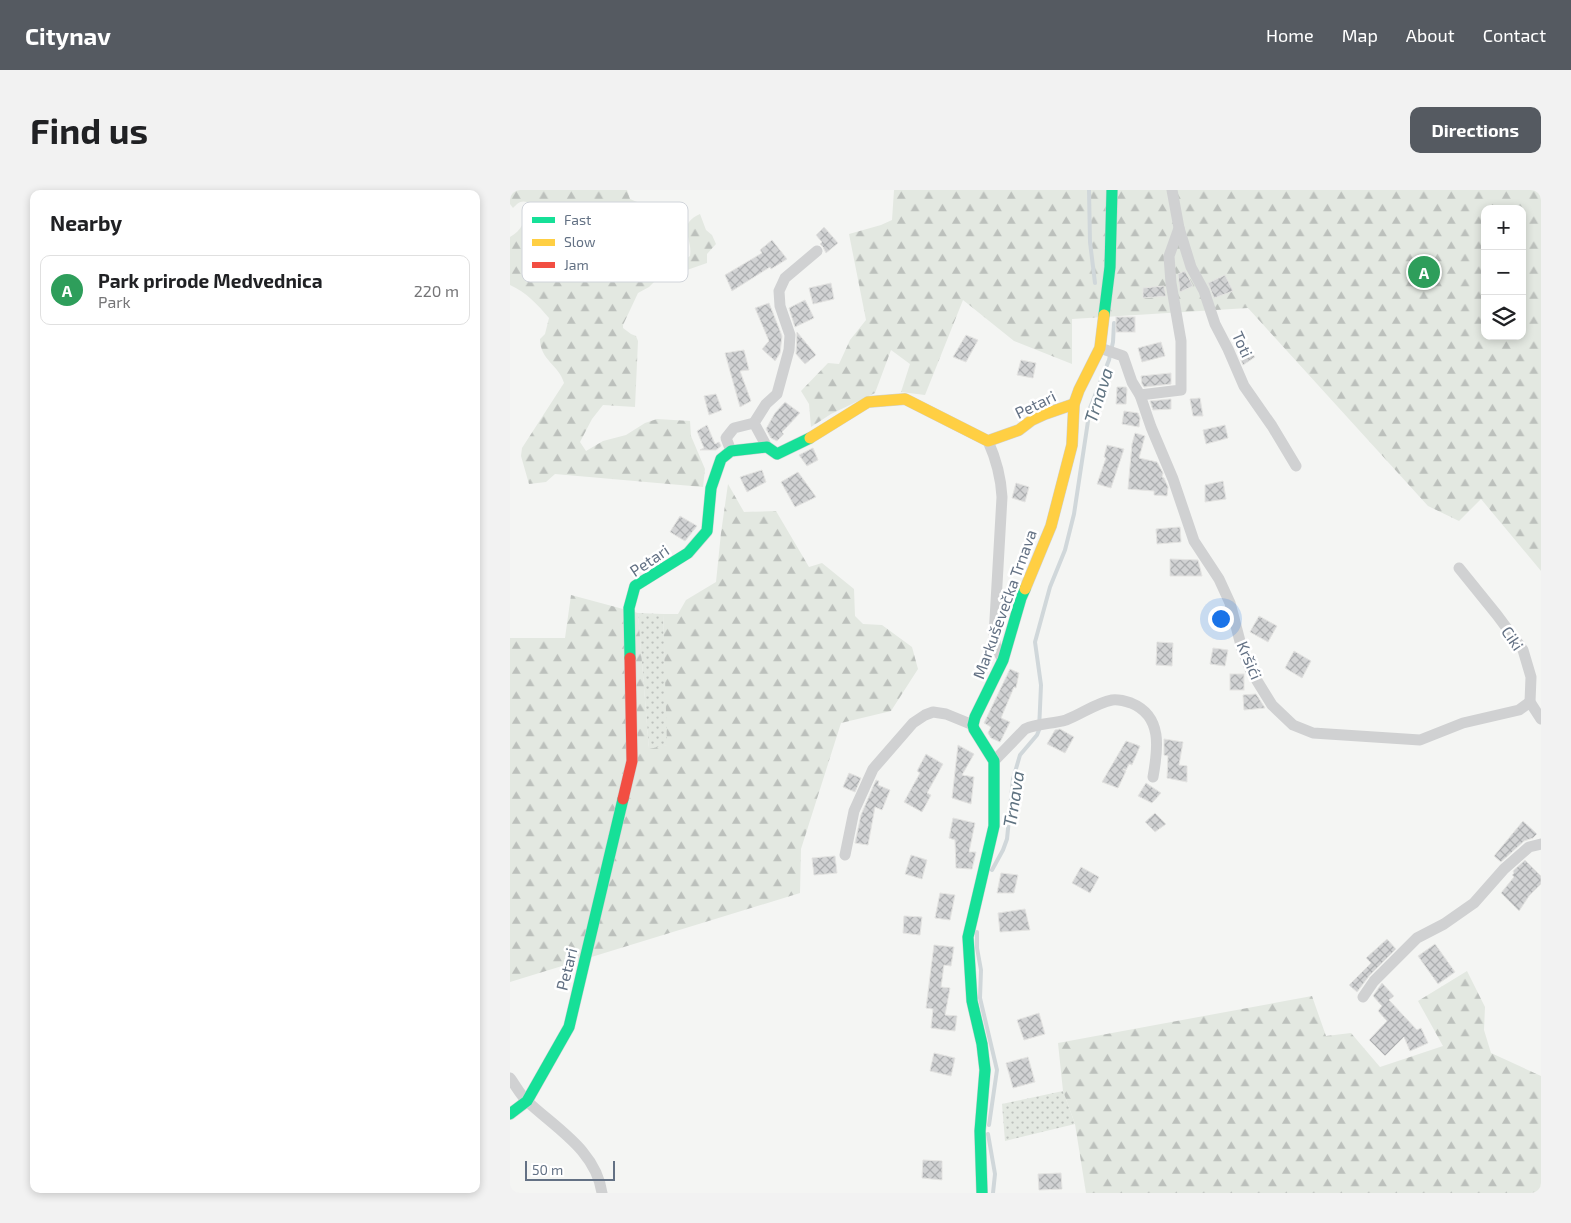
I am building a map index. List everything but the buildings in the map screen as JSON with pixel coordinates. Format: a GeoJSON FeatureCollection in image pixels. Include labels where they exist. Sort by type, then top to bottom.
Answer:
{"type":"FeatureCollection","features":[{"type":"Feature","properties":{"kind":"street"},"geometry":{"type":"LineString","coordinates":[[1074,404],[1079,390],[1108,350],[1112,190]]}},
{"type":"Feature","properties":{"kind":"street","name":"Toti"},"geometry":{"type":"LineString","coordinates":[[1172,190],[1179,228],[1191,267],[1204,291],[1215,324],[1244,386],[1296,466]]}},
{"type":"Feature","properties":{"kind":"street"},"geometry":{"type":"LineString","coordinates":[[1140,396],[1181,390],[1181,341],[1171,283],[1169,256],[1179,228]]}},
{"type":"Feature","properties":{"kind":"street"},"geometry":{"type":"LineString","coordinates":[[767,448],[731,451],[726,438],[734,428],[754,423],[766,404],[777,394],[789,350],[790,335],[780,306],[779,291],[785,278],[817,251]]}},
{"type":"Feature","properties":{"kind":"street","name":"Kršići"},"geometry":{"type":"LineString","coordinates":[[1108,350],[1123,356],[1173,479],[1194,540],[1219,580],[1230,603],[1242,649],[1251,671],[1272,705],[1294,725],[1313,733],[1420,740],[1463,723],[1518,710],[1530,702]]}},
{"type":"Feature","properties":{"kind":"street"},"geometry":{"type":"LineString","coordinates":[[754,423],[767,448],[777,454],[811,438],[868,402],[905,399],[988,441],[1001,479],[1002,497],[994,638],[996,648],[1003,660]]}},
{"type":"Feature","properties":{"kind":"street","name":"Petari"},"geometry":{"type":"LineString","coordinates":[[988,441],[1019,430],[1032,420],[1045,414],[1074,404]]}},
{"type":"Feature","properties":{"kind":"street","name":"Markuševečka Trnava"},"geometry":{"type":"LineString","coordinates":[[973,725],[975,717],[1003,660],[1021,598],[1032,576],[1059,498],[1072,445],[1074,404]]}},
{"type":"Feature","properties":{"kind":"street","name":"Petari"},"geometry":{"type":"LineString","coordinates":[[527,1101],[569,1026],[632,761],[629,608],[635,586],[688,553],[707,531],[711,488],[721,459],[731,451]]}},
{"type":"Feature","properties":{"kind":"street","name":"Ciki"},"geometry":{"type":"LineString","coordinates":[[1459,568],[1498,615],[1523,650],[1531,677],[1530,702]]}},
{"type":"Feature","properties":{"kind":"street"},"geometry":{"type":"LineString","coordinates":[[994,761],[1025,729],[1040,724],[1066,720],[1113,700],[1123,700],[1139,706],[1149,714],[1156,731],[1153,777]]}},
{"type":"Feature","properties":{"kind":"street"},"geometry":{"type":"LineString","coordinates":[[1530,702],[1541,719]]}},
{"type":"Feature","properties":{"kind":"street"},"geometry":{"type":"LineString","coordinates":[[845,854],[854,811],[873,769],[913,723],[933,712],[946,714],[973,725],[978,736],[990,751],[994,761],[994,826],[968,937],[972,1001],[982,1044],[985,1070],[980,1131],[982,1193]]}},
{"type":"Feature","properties":{"kind":"street"},"geometry":{"type":"LineString","coordinates":[[1363,997],[1374,981],[1417,938],[1444,924],[1474,903],[1504,869],[1529,847],[1541,844]]}},
{"type":"Feature","properties":{"kind":"street"},"geometry":{"type":"LineString","coordinates":[[510,1078],[527,1101],[570,1136],[584,1152],[601,1184],[602,1193]]}},
{"type":"Feature","properties":{"kind":"street"},"geometry":{"type":"LineString","coordinates":[[510,1114],[527,1101]]}},
{"type":"Feature","properties":{"kind":"green space"},"geometry":{"type":"Polygon","coordinates":[[[510,190],[627,190],[630,199],[637,202],[522,202],[513,208],[510,204],[510,190]]]}},
{"type":"Feature","properties":{"kind":"green space"},"geometry":{"type":"Polygon","coordinates":[[[894,190],[1541,190],[1541,571],[1481,499],[1459,521],[1428,506],[1248,308],[1072,319],[1072,364],[1014,341],[963,300],[925,395],[901,392],[910,364],[891,350],[875,393],[831,414],[811,427],[809,404],[801,391],[828,363],[839,364],[850,340],[866,320],[849,234],[892,220],[894,190]]]}},
{"type":"Feature","properties":{"kind":"green space"},"geometry":{"type":"Polygon","coordinates":[[[700,214],[706,230],[712,235],[716,244],[707,254],[707,263],[688,270],[690,249],[688,225],[693,218],[700,214]]]}},
{"type":"Feature","properties":{"kind":"green space"},"geometry":{"type":"Polygon","coordinates":[[[522,225],[522,282],[654,282],[638,293],[623,325],[623,328],[636,336],[638,341],[635,407],[603,405],[592,419],[580,442],[586,451],[603,441],[626,435],[645,423],[657,419],[690,421],[691,436],[705,469],[703,487],[555,474],[546,482],[529,484],[521,456],[522,448],[564,383],[558,371],[546,357],[541,346],[540,339],[545,334],[549,318],[526,295],[510,285],[510,237],[522,225]]]}},
{"type":"Feature","properties":{"kind":"green space"},"geometry":{"type":"Polygon","coordinates":[[[728,484],[744,512],[776,511],[809,567],[822,563],[854,589],[855,616],[863,624],[882,625],[912,647],[918,669],[891,711],[841,723],[801,849],[800,893],[510,982],[510,638],[565,638],[571,595],[638,613],[649,749],[667,745],[663,614],[678,614],[686,600],[716,582],[728,484]]]}},
{"type":"Feature","properties":{"kind":"green space"},"geometry":{"type":"Polygon","coordinates":[[[638,613],[663,614],[668,745],[649,750],[638,613]]]}},
{"type":"Feature","properties":{"kind":"green space"},"geometry":{"type":"Polygon","coordinates":[[[1467,971],[1485,1007],[1484,1030],[1491,1053],[1541,1076],[1541,1193],[1086,1193],[1075,1124],[1063,1091],[1058,1043],[1312,996],[1326,1036],[1351,1033],[1380,1067],[1443,1046],[1418,1001],[1467,971]]]}},
{"type":"Feature","properties":{"kind":"green space"},"geometry":{"type":"Polygon","coordinates":[[[1063,1091],[1075,1124],[1005,1141],[1002,1104],[1063,1091]]]}},
{"type":"Feature","properties":{"kind":"waterway","name":"Trnava"},"geometry":{"type":"LineString","coordinates":[[1089,190],[1090,242],[1095,283]]}},
{"type":"Feature","properties":{"kind":"waterway","name":"Trnava"},"geometry":{"type":"LineString","coordinates":[[992,870],[1007,839],[1013,779],[1020,755],[1039,730],[1041,685],[1035,642],[1050,587],[1065,550],[1074,514],[1090,408],[1109,360],[1113,342],[1114,323]]}},
{"type":"Feature","properties":{"kind":"waterway","name":"Trnava"},"geometry":{"type":"LineString","coordinates":[[977,932],[977,948],[981,970],[980,998],[997,1070],[989,1125]]}},
{"type":"Feature","properties":{"kind":"waterway","name":"Trnava"},"geometry":{"type":"LineString","coordinates":[[988,1134],[995,1174],[993,1193]]}},
{"type":"Feature","properties":{"kind":"traffic: fast"},"geometry":{"type":"LineString","coordinates":[[1104,315],[1110,267],[1112,190]]}},
{"type":"Feature","properties":{"kind":"traffic: fast"},"geometry":{"type":"LineString","coordinates":[[630,658],[629,608],[635,586],[688,553],[707,531],[711,488],[721,459],[731,451],[767,447],[777,454],[810,438]]}},
{"type":"Feature","properties":{"kind":"traffic: fast"},"geometry":{"type":"LineString","coordinates":[[982,1193],[980,1131],[985,1070],[982,1044],[972,1001],[968,937],[994,826],[994,761],[973,725],[975,717],[1003,660],[1025,589]]}},
{"type":"Feature","properties":{"kind":"traffic: fast"},"geometry":{"type":"LineString","coordinates":[[510,1114],[527,1101],[569,1027],[623,799]]}},
{"type":"Feature","properties":{"kind":"traffic: slow"},"geometry":{"type":"LineString","coordinates":[[1025,589],[1051,526],[1072,445],[1074,404],[1100,348],[1104,315]]}},
{"type":"Feature","properties":{"kind":"traffic: slow"},"geometry":{"type":"LineString","coordinates":[[810,438],[868,402],[905,399],[988,441],[1019,430],[1032,420],[1045,414],[1074,404]]}},
{"type":"Feature","properties":{"kind":"traffic: jam"},"geometry":{"type":"LineString","coordinates":[[623,799],[632,761],[630,658]]}},
{"type":"Feature","properties":{"kind":"place","name":"Park prirode Medvednica"},"geometry":{"type":"Point","coordinates":[1424,272]}}]}
